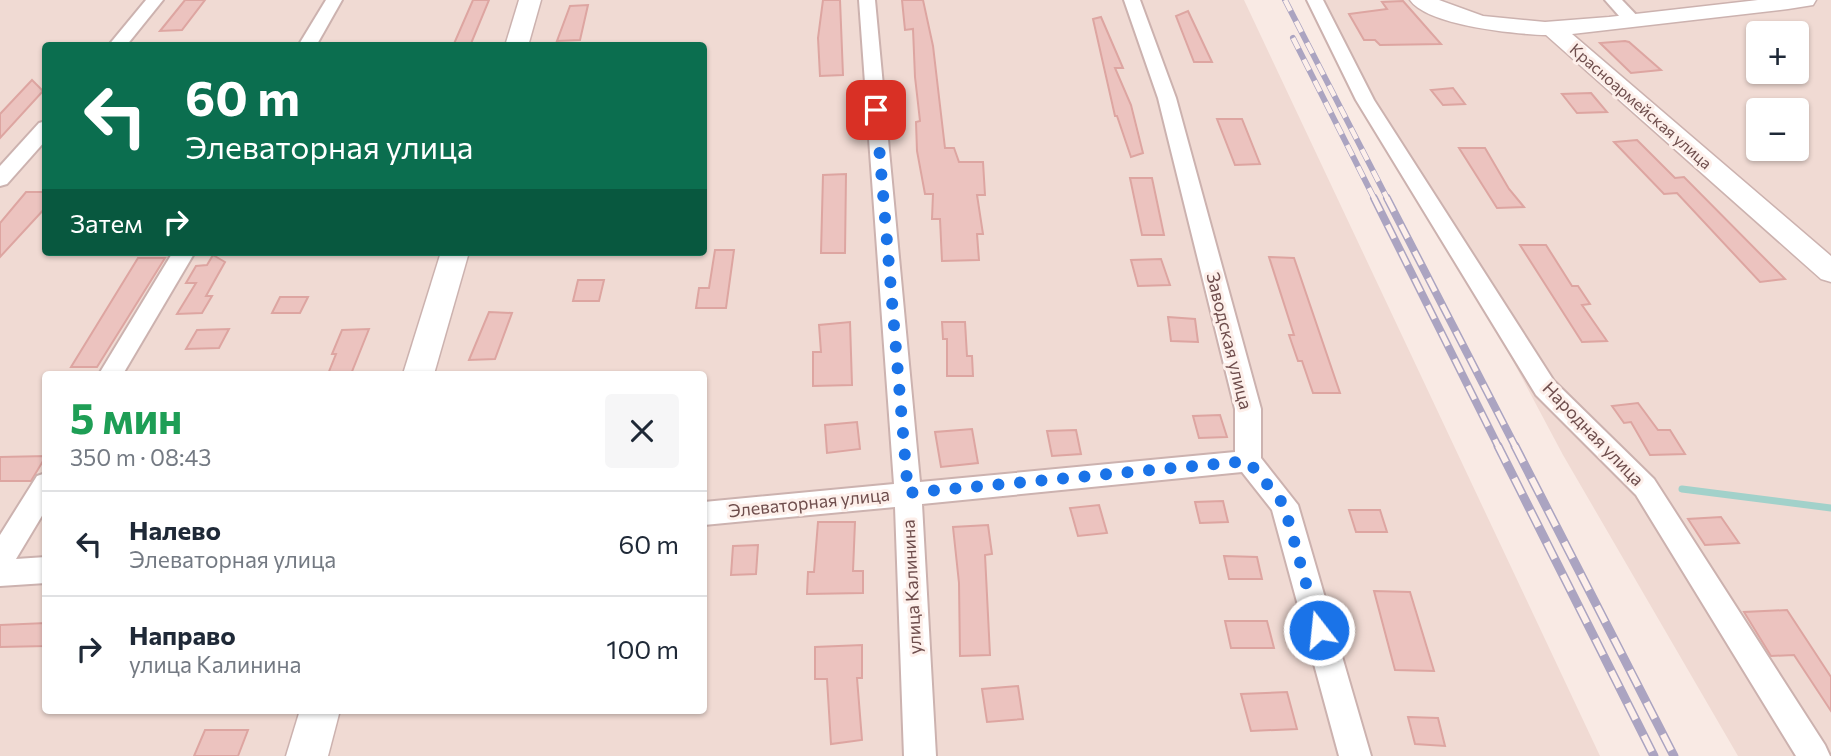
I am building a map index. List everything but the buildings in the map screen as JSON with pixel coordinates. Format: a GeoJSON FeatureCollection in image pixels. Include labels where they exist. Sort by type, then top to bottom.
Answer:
{"type":"FeatureCollection","features":[{"type":"Feature","properties":{"kind":"street"},"geometry":{"type":"LineString","coordinates":[[119,42],[155,0]]}},
{"type":"Feature","properties":{"kind":"street"},"geometry":{"type":"LineString","coordinates":[[309,42],[334,0]]}},
{"type":"Feature","properties":{"kind":"street"},"geometry":{"type":"LineString","coordinates":[[517,42],[530,0]]}},
{"type":"Feature","properties":{"kind":"street","name":"улица Калинина"},"geometry":{"type":"LineString","coordinates":[[867,0],[908,493],[920,756]]}},
{"type":"Feature","properties":{"kind":"street","name":"Заводская улица"},"geometry":{"type":"LineString","coordinates":[[1132,0],[1167,98],[1248,409],[1248,461]]}},
{"type":"Feature","properties":{"kind":"street","name":"Народная улица"},"geometry":{"type":"LineString","coordinates":[[1315,0],[1365,100],[1545,388],[1645,487],[1814,756]]}},
{"type":"Feature","properties":{"kind":"street","name":"Красноармейская улица"},"geometry":{"type":"LineString","coordinates":[[1421,0],[1445,11],[1476,20],[1553,29],[1831,272]]}},
{"type":"Feature","properties":{"kind":"street"},"geometry":{"type":"LineString","coordinates":[[1613,0],[1633,21]]}},
{"type":"Feature","properties":{"kind":"street"},"geometry":{"type":"LineString","coordinates":[[1553,29],[1805,0]]}},
{"type":"Feature","properties":{"kind":"street"},"geometry":{"type":"LineString","coordinates":[[0,178],[42,131]]}},
{"type":"Feature","properties":{"kind":"street"},"geometry":{"type":"LineString","coordinates":[[113,371],[182,256]]}},
{"type":"Feature","properties":{"kind":"street"},"geometry":{"type":"LineString","coordinates":[[419,371],[454,256]]}},
{"type":"Feature","properties":{"kind":"street"},"geometry":{"type":"LineString","coordinates":[[1248,461],[1284,505],[1355,756]]}},
{"type":"Feature","properties":{"kind":"street","name":"Элеваторная улица"},"geometry":{"type":"LineString","coordinates":[[707,514],[1248,461]]}},
{"type":"Feature","properties":{"kind":"street"},"geometry":{"type":"LineString","coordinates":[[0,560],[42,491]]}},
{"type":"Feature","properties":{"kind":"street"},"geometry":{"type":"LineString","coordinates":[[0,573],[42,570]]}},
{"type":"Feature","properties":{"kind":"street"},"geometry":{"type":"LineString","coordinates":[[307,756],[319,714]]}},
{"type":"Feature","properties":{"kind":"shaded area"},"geometry":{"type":"Polygon","coordinates":[[[0,0],[1244,0],[1600,756],[0,756],[0,0]]]}},
{"type":"Feature","properties":{"kind":"shaded area"},"geometry":{"type":"Polygon","coordinates":[[[1321,0],[1831,0],[1831,756],[1738,756],[1563,455],[1321,0]]]}},
{"type":"Feature","properties":{"kind":"waterway"},"geometry":{"type":"LineString","coordinates":[[1682,489],[1831,508]]}},
{"type":"Feature","properties":{"kind":"railway"},"geometry":{"type":"LineString","coordinates":[[1285,0],[1388,200]]}},
{"type":"Feature","properties":{"kind":"railway"},"geometry":{"type":"LineString","coordinates":[[1293,38],[1375,200]]}},
{"type":"Feature","properties":{"kind":"railway"},"geometry":{"type":"LineString","coordinates":[[1387,198],[1516,448]]}},
{"type":"Feature","properties":{"kind":"railway"},"geometry":{"type":"LineString","coordinates":[[1375,200],[1498,446]]}},
{"type":"Feature","properties":{"kind":"railway"},"geometry":{"type":"LineString","coordinates":[[1498,446],[1654,756]]}},
{"type":"Feature","properties":{"kind":"railway"},"geometry":{"type":"LineString","coordinates":[[1515,446],[1674,756]]}},
{"type":"Feature","properties":{"kind":"route"},"geometry":{"type":"LineString","coordinates":[[876,110],[908,493],[1248,461],[1284,505],[1319,630]]}}]}
